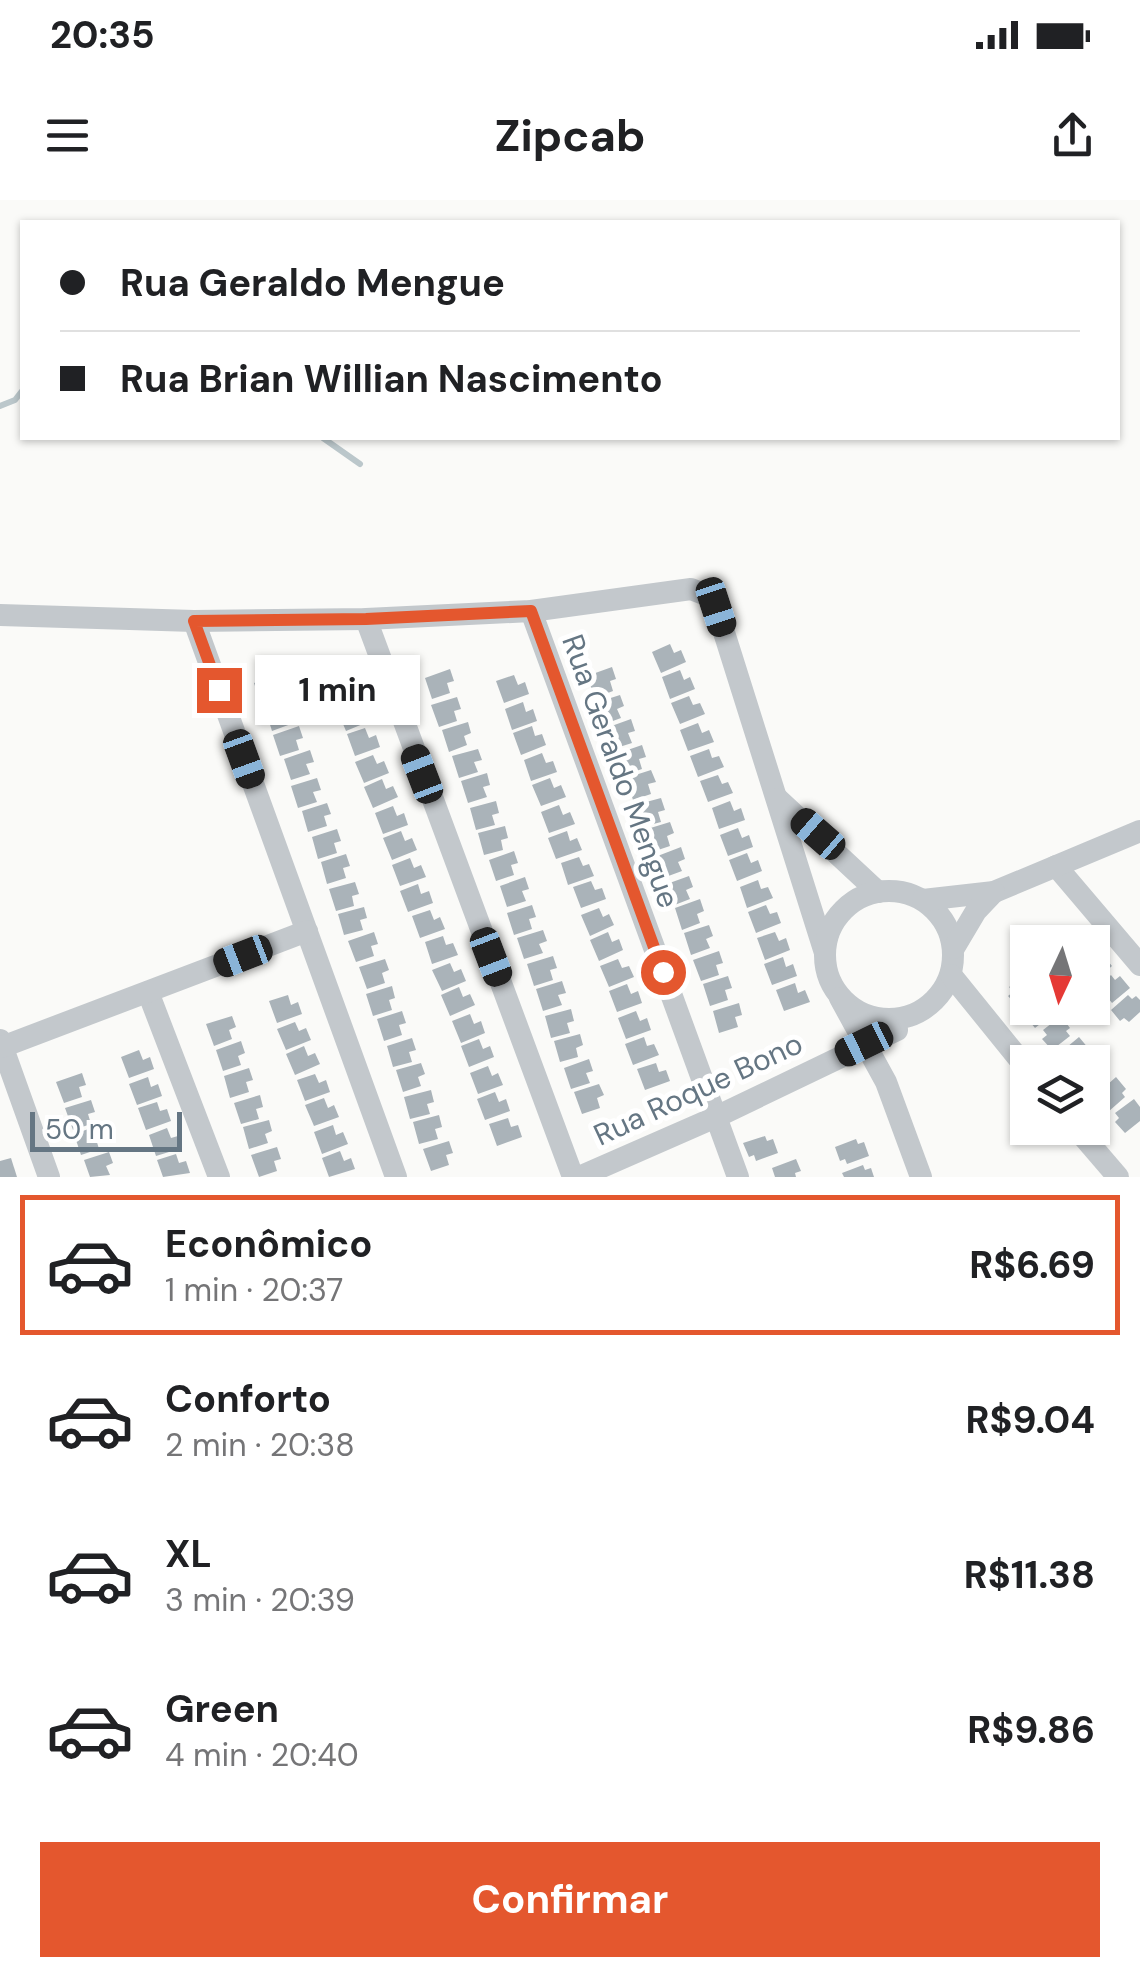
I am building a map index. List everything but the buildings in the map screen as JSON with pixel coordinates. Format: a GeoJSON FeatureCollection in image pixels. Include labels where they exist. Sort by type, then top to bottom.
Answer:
{"type":"FeatureCollection","features":[{"type":"Feature","properties":{"kind":"street"},"geometry":{"type":"LineString","coordinates":[[0,615],[194,621],[366,619],[531,611],[691,589],[710,596],[825,953],[826,967],[886,1082],[921,1177]]}},
{"type":"Feature","properties":{"kind":"street","name":"Rua Geraldo Mengue"},"geometry":{"type":"LineString","coordinates":[[531,611],[738,1177]]}},
{"type":"Feature","properties":{"kind":"street"},"geometry":{"type":"LineString","coordinates":[[366,619],[576,1177]]}},
{"type":"Feature","properties":{"kind":"street"},"geometry":{"type":"LineString","coordinates":[[194,621],[396,1177]]}},
{"type":"Feature","properties":{"kind":"street"},"geometry":{"type":"LineString","coordinates":[[776,797],[878,892]]}},
{"type":"Feature","properties":{"kind":"street"},"geometry":{"type":"LineString","coordinates":[[923,900],[994,892],[1140,831]]}},
{"type":"Feature","properties":{"kind":"street"},"geometry":{"type":"LineString","coordinates":[[1056,866],[1140,965]]}},
{"type":"Feature","properties":{"kind":"street"},"geometry":{"type":"LineString","coordinates":[[825,953],[832,926],[840,914],[851,904],[878,892],[908,894],[923,900],[944,920],[954,948]]}},
{"type":"Feature","properties":{"kind":"street"},"geometry":{"type":"LineString","coordinates":[[886,1082],[899,1024],[926,1008],[945,987],[951,975],[954,948],[976,911],[994,892]]}},
{"type":"Feature","properties":{"kind":"street"},"geometry":{"type":"LineString","coordinates":[[49,1177],[1,1044],[306,932]]}},
{"type":"Feature","properties":{"kind":"street"},"geometry":{"type":"LineString","coordinates":[[951,975],[1010,1049]]}},
{"type":"Feature","properties":{"kind":"street"},"geometry":{"type":"LineString","coordinates":[[148,992],[218,1177]]}},
{"type":"Feature","properties":{"kind":"street"},"geometry":{"type":"LineString","coordinates":[[838,993],[859,1011],[899,1024]]}},
{"type":"Feature","properties":{"kind":"street"},"geometry":{"type":"LineString","coordinates":[[926,1008],[981,1015]]}},
{"type":"Feature","properties":{"kind":"street","name":"Rua Roque Bono"},"geometry":{"type":"LineString","coordinates":[[576,1177],[716,1117],[899,1024]]}},
{"type":"Feature","properties":{"kind":"street"},"geometry":{"type":"LineString","coordinates":[[1091,1145],[1118,1177]]}},
{"type":"Feature","properties":{"kind":"waterway"},"geometry":{"type":"LineString","coordinates":[[0,406],[20,394]]}},
{"type":"Feature","properties":{"kind":"waterway"},"geometry":{"type":"LineString","coordinates":[[326,440],[360,464]]}},
{"type":"Feature","properties":{"kind":"route"},"geometry":{"type":"LineString","coordinates":[[219,690],[194,621],[366,619],[531,611],[663,972]]}}]}
